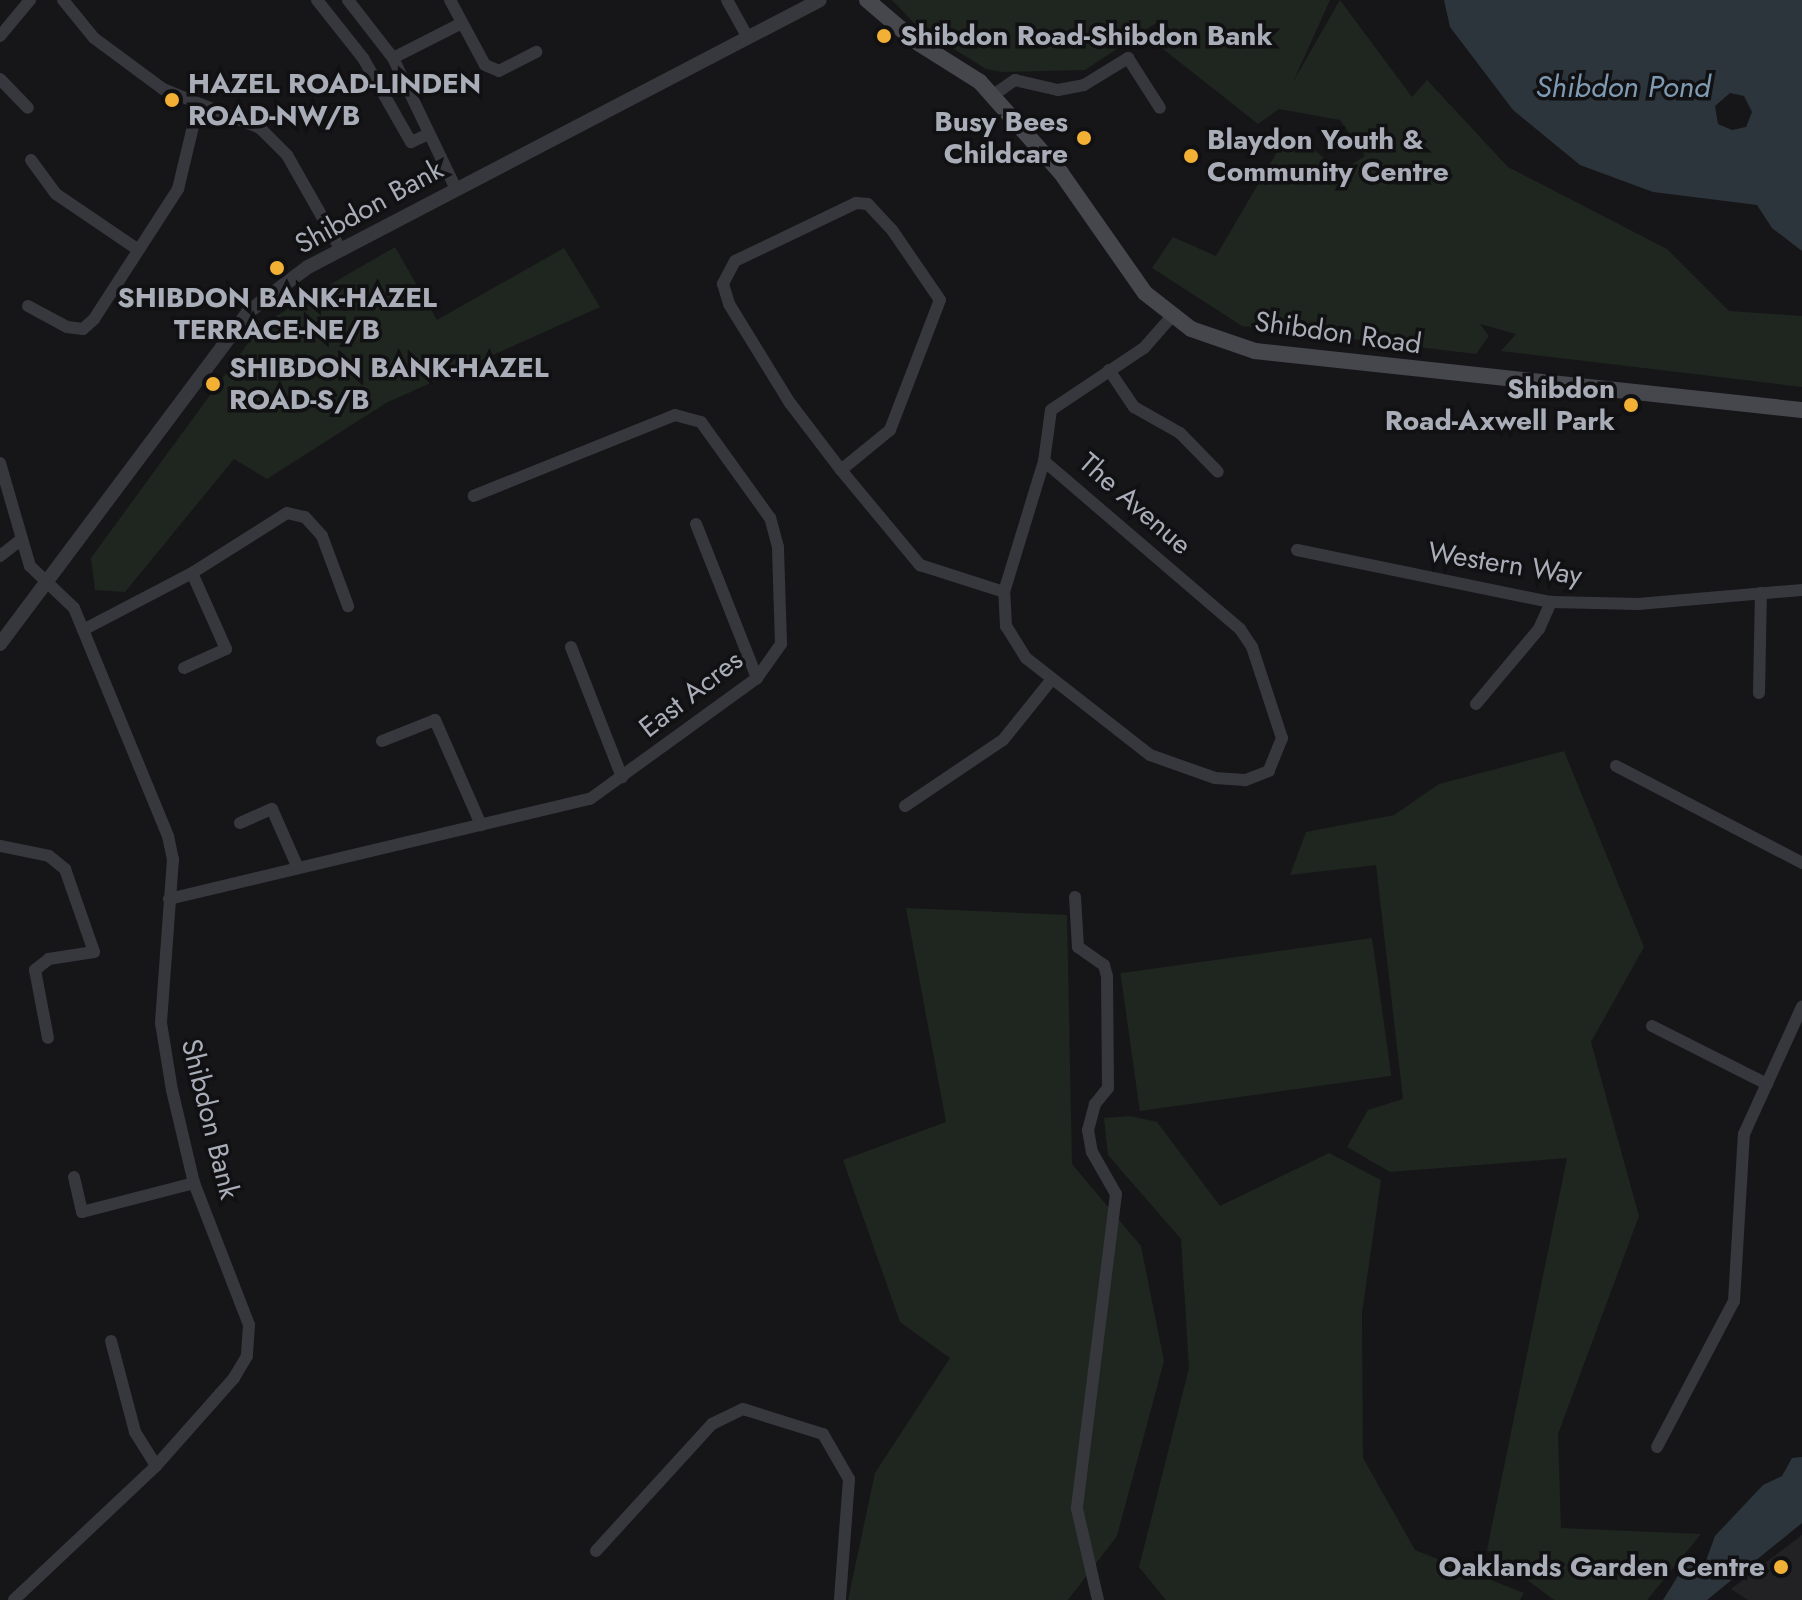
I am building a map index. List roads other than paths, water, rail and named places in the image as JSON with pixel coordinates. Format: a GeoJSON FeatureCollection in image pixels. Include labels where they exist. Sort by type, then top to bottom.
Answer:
{"type":"FeatureCollection","features":[{"type":"Feature","properties":{"kind":"main road","name":"Shibdon Road"},"geometry":{"type":"LineString","coordinates":[[867,0],[992,96],[1061,173],[1145,293],[1172,316],[1255,351],[1802,410]]}},
{"type":"Feature","properties":{"kind":"street"},"geometry":{"type":"LineString","coordinates":[[0,36],[30,0]]}},
{"type":"Feature","properties":{"kind":"street"},"geometry":{"type":"LineString","coordinates":[[63,0],[114,55],[198,106],[244,119],[271,138],[341,250]]}},
{"type":"Feature","properties":{"kind":"street"},"geometry":{"type":"LineString","coordinates":[[317,0],[363,58],[411,142],[429,134]]}},
{"type":"Feature","properties":{"kind":"street"},"geometry":{"type":"LineString","coordinates":[[348,0],[393,58],[456,189]]}},
{"type":"Feature","properties":{"kind":"street"},"geometry":{"type":"LineString","coordinates":[[450,0],[485,65],[499,71],[536,52]]}},
{"type":"Feature","properties":{"kind":"street"},"geometry":{"type":"LineString","coordinates":[[727,0],[747,36]]}},
{"type":"Feature","properties":{"kind":"street","name":"Shibdon Bank"},"geometry":{"type":"LineString","coordinates":[[0,644],[248,312],[341,250],[820,0]]}},
{"type":"Feature","properties":{"kind":"street"},"geometry":{"type":"LineString","coordinates":[[393,58],[462,23]]}},
{"type":"Feature","properties":{"kind":"street"},"geometry":{"type":"LineString","coordinates":[[992,96],[1015,80],[1058,90],[1084,85],[1128,58],[1160,108]]}},
{"type":"Feature","properties":{"kind":"street"},"geometry":{"type":"LineString","coordinates":[[0,79],[28,108]]}},
{"type":"Feature","properties":{"kind":"street"},"geometry":{"type":"LineString","coordinates":[[28,306],[83,329],[178,189],[198,106]]}},
{"type":"Feature","properties":{"kind":"street"},"geometry":{"type":"LineString","coordinates":[[31,160],[56,194],[137,249]]}},
{"type":"Feature","properties":{"kind":"street"},"geometry":{"type":"LineString","coordinates":[[841,470],[890,430],[940,300],[874,209],[856,203],[752,250],[725,272],[723,284],[783,391],[841,470],[920,565],[1004,592]]}},
{"type":"Feature","properties":{"kind":"street","name":"The Avenue"},"geometry":{"type":"LineString","coordinates":[[1052,679],[1116,733],[1184,771],[1245,780],[1277,762],[1279,724],[1240,629],[1044,461],[1051,410],[1144,348],[1172,316]]}},
{"type":"Feature","properties":{"kind":"street"},"geometry":{"type":"LineString","coordinates":[[1109,370],[1134,407],[1180,433],[1218,472]]}},
{"type":"Feature","properties":{"kind":"street","name":"East Acres"},"geometry":{"type":"LineString","coordinates":[[169,899],[590,799],[757,678],[781,644],[778,547],[758,495],[701,422],[675,415],[474,496]]}},
{"type":"Feature","properties":{"kind":"street"},"geometry":{"type":"LineString","coordinates":[[905,806],[1003,740],[1052,679],[1014,644],[1004,617],[1004,592],[1044,461]]}},
{"type":"Feature","properties":{"kind":"street"},"geometry":{"type":"LineString","coordinates":[[0,463],[19,541],[44,582]]}},
{"type":"Feature","properties":{"kind":"street"},"geometry":{"type":"LineString","coordinates":[[83,630],[192,573],[287,513],[305,517],[322,536],[348,606]]}},
{"type":"Feature","properties":{"kind":"street"},"geometry":{"type":"LineString","coordinates":[[696,524],[757,678]]}},
{"type":"Feature","properties":{"kind":"street"},"geometry":{"type":"LineString","coordinates":[[0,556],[19,541]]}},
{"type":"Feature","properties":{"kind":"street","name":"Western Way"},"geometry":{"type":"LineString","coordinates":[[1297,550],[1551,602],[1638,604],[1802,590]]}},
{"type":"Feature","properties":{"kind":"street"},"geometry":{"type":"LineString","coordinates":[[184,668],[226,649],[192,573]]}},
{"type":"Feature","properties":{"kind":"street","name":"Shibdon Bank"},"geometry":{"type":"LineString","coordinates":[[14,1600],[156,1466],[247,1356],[249,1325],[194,1183],[161,1023],[169,899],[168,836],[74,608],[44,582]]}},
{"type":"Feature","properties":{"kind":"street"},"geometry":{"type":"LineString","coordinates":[[1759,693],[1761,593]]}},
{"type":"Feature","properties":{"kind":"street"},"geometry":{"type":"LineString","coordinates":[[1476,704],[1539,629],[1551,602]]}},
{"type":"Feature","properties":{"kind":"street"},"geometry":{"type":"LineString","coordinates":[[571,647],[622,777]]}},
{"type":"Feature","properties":{"kind":"street"},"geometry":{"type":"LineString","coordinates":[[382,741],[435,720],[481,825]]}},
{"type":"Feature","properties":{"kind":"street"},"geometry":{"type":"LineString","coordinates":[[1616,766],[1802,863]]}},
{"type":"Feature","properties":{"kind":"street"},"geometry":{"type":"LineString","coordinates":[[240,823],[272,809],[298,868]]}},
{"type":"Feature","properties":{"kind":"street"},"geometry":{"type":"LineString","coordinates":[[0,846],[49,856],[65,869],[94,952],[49,959],[35,970],[48,1038]]}},
{"type":"Feature","properties":{"kind":"street"},"geometry":{"type":"LineString","coordinates":[[1075,897],[1078,947],[1104,965],[1107,976],[1108,1088],[1095,1104],[1088,1130],[1092,1152],[1116,1194],[1077,1509],[1098,1600]]}},
{"type":"Feature","properties":{"kind":"street"},"geometry":{"type":"LineString","coordinates":[[1657,1447],[1734,1301],[1744,1134],[1802,1007]]}},
{"type":"Feature","properties":{"kind":"street"},"geometry":{"type":"LineString","coordinates":[[1652,1026],[1767,1084]]}},
{"type":"Feature","properties":{"kind":"street"},"geometry":{"type":"LineString","coordinates":[[74,1177],[82,1212],[194,1183]]}},
{"type":"Feature","properties":{"kind":"street"},"geometry":{"type":"LineString","coordinates":[[111,1341],[135,1432],[156,1466]]}},
{"type":"Feature","properties":{"kind":"street"},"geometry":{"type":"LineString","coordinates":[[596,1551],[712,1424],[743,1409],[823,1434],[849,1479],[840,1600]]}},
{"type":"Feature","properties":{"kind":"water","name":"Shibdon Pond"},"geometry":{"type":"Polygon","coordinates":[[[1444,0],[1802,0],[1802,251],[1772,228],[1757,205],[1653,192],[1580,165],[1513,110],[1450,27],[1444,0]],[[1730,93],[1715,106],[1718,124],[1732,130],[1746,127],[1752,112],[1744,96],[1730,93]]]}},
{"type":"Feature","properties":{"kind":"water"},"geometry":{"type":"Polygon","coordinates":[[[1802,1457],[1802,1523],[1707,1600],[1663,1600],[1681,1571],[1691,1564],[1704,1566],[1715,1536],[1763,1485],[1782,1476],[1792,1458],[1802,1457]]]}},
{"type":"Feature","properties":{"kind":"place","name":"Shibdon Road-Shibdon Bank"},"geometry":{"type":"Point","coordinates":[884,36]}},
{"type":"Feature","properties":{"kind":"place","name":"HAZEL ROAD-LINDEN ROAD-NW/B"},"geometry":{"type":"Point","coordinates":[172,100]}},
{"type":"Feature","properties":{"kind":"place","name":"Busy Bees Childcare"},"geometry":{"type":"Point","coordinates":[1084,138]}},
{"type":"Feature","properties":{"kind":"place","name":"Blaydon Youth & Community Centre"},"geometry":{"type":"Point","coordinates":[1191,156]}},
{"type":"Feature","properties":{"kind":"place","name":"SHIBDON BANK-HAZEL TERRACE-NE/B"},"geometry":{"type":"Point","coordinates":[277,268]}},
{"type":"Feature","properties":{"kind":"place","name":"SHIBDON BANK-HAZEL ROAD-S/B"},"geometry":{"type":"Point","coordinates":[213,384]}},
{"type":"Feature","properties":{"kind":"place","name":"Shibdon Road-Axwell Park"},"geometry":{"type":"Point","coordinates":[1631,405]}},
{"type":"Feature","properties":{"kind":"place","name":"Oaklands Garden Centre"},"geometry":{"type":"Point","coordinates":[1781,1567]}}]}
